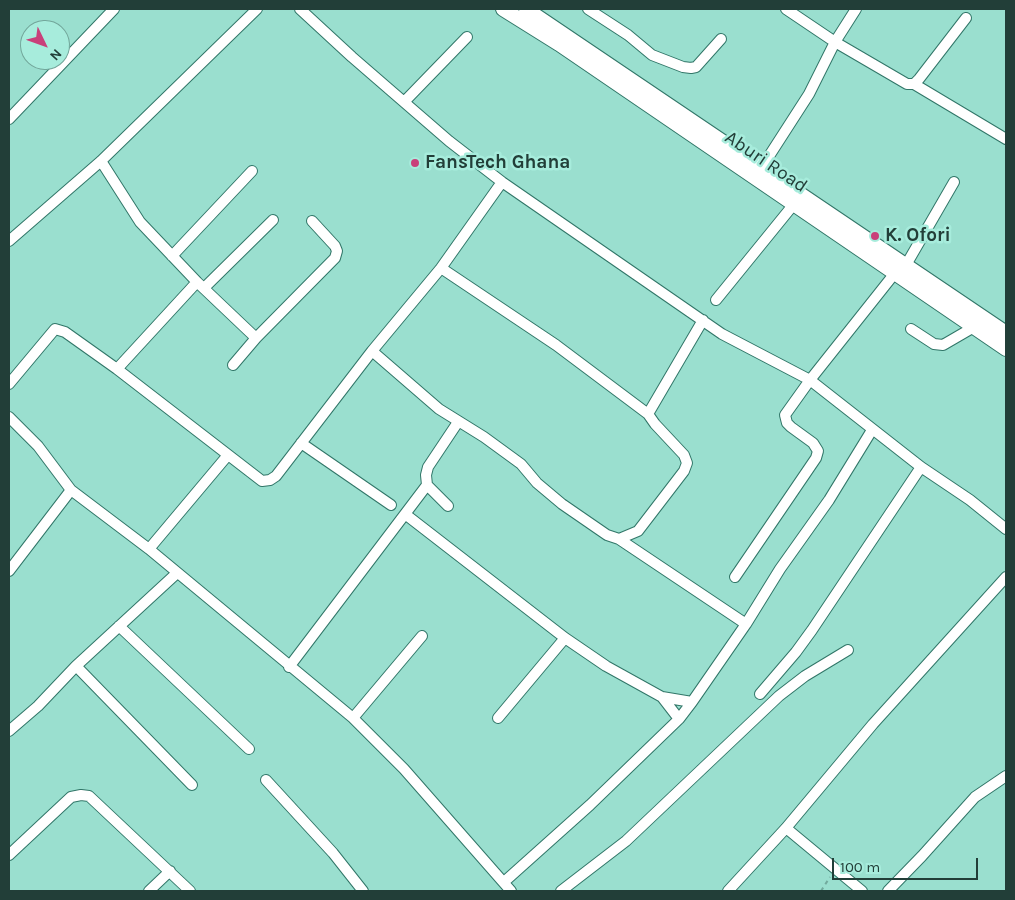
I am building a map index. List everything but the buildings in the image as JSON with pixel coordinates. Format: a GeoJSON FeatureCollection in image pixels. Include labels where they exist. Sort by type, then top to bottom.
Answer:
{"type":"FeatureCollection","features":[{"type":"Feature","properties":{"kind":"highway","name":"Aburi Road"},"geometry":{"type":"LineString","coordinates":[[504,9],[559,44],[794,204],[1006,333]]}},
{"type":"Feature","properties":{"kind":"highway","name":"Aburi Road"},"geometry":{"type":"LineString","coordinates":[[535,11],[762,167],[901,269],[974,327],[1006,348]]}},
{"type":"Feature","properties":{"kind":"street"},"geometry":{"type":"LineString","coordinates":[[9,119],[114,9]]}},
{"type":"Feature","properties":{"kind":"street"},"geometry":{"type":"LineString","coordinates":[[9,241],[101,161],[257,9]]}},
{"type":"Feature","properties":{"kind":"street"},"geometry":{"type":"LineString","coordinates":[[300,9],[404,102],[502,182],[722,334],[810,380],[921,468],[970,500],[1006,529]]}},
{"type":"Feature","properties":{"kind":"street"},"geometry":{"type":"LineString","coordinates":[[588,9],[628,35],[652,55],[683,67],[696,67],[720,40]]}},
{"type":"Feature","properties":{"kind":"street"},"geometry":{"type":"LineString","coordinates":[[786,9],[835,42],[908,84],[914,84],[1006,139]]}},
{"type":"Feature","properties":{"kind":"street"},"geometry":{"type":"LineString","coordinates":[[762,167],[809,94],[835,42],[856,9]]}},
{"type":"Feature","properties":{"kind":"street"},"geometry":{"type":"LineString","coordinates":[[914,84],[966,18]]}},
{"type":"Feature","properties":{"kind":"street"},"geometry":{"type":"LineString","coordinates":[[404,102],[467,37]]}},
{"type":"Feature","properties":{"kind":"street"},"geometry":{"type":"LineString","coordinates":[[101,161],[140,222],[200,285],[256,338]]}},
{"type":"Feature","properties":{"kind":"street"},"geometry":{"type":"LineString","coordinates":[[172,256],[252,171]]}},
{"type":"Feature","properties":{"kind":"street"},"geometry":{"type":"LineString","coordinates":[[9,384],[55,329],[66,332],[262,481],[270,480],[276,476],[372,351],[441,268],[502,182]]}},
{"type":"Feature","properties":{"kind":"street"},"geometry":{"type":"LineString","coordinates":[[735,577],[816,458],[818,450],[813,443],[791,427],[787,423],[785,416],[810,380],[901,269],[954,182]]}},
{"type":"Feature","properties":{"kind":"street"},"geometry":{"type":"LineString","coordinates":[[716,300],[794,204]]}},
{"type":"Feature","properties":{"kind":"street"},"geometry":{"type":"LineString","coordinates":[[117,369],[200,285],[273,220]]}},
{"type":"Feature","properties":{"kind":"street"},"geometry":{"type":"LineString","coordinates":[[233,365],[256,338],[335,258],[337,252],[335,246],[312,221]]}},
{"type":"Feature","properties":{"kind":"street"},"geometry":{"type":"LineString","coordinates":[[441,268],[556,345],[648,414],[684,455],[687,464],[684,470],[638,531],[619,539]]}},
{"type":"Feature","properties":{"kind":"street"},"geometry":{"type":"LineString","coordinates":[[648,414],[703,320]]}},
{"type":"Feature","properties":{"kind":"street"},"geometry":{"type":"LineString","coordinates":[[911,329],[934,344],[944,345],[974,327]]}},
{"type":"Feature","properties":{"kind":"street"},"geometry":{"type":"LineString","coordinates":[[372,351],[439,409],[484,437],[521,464],[538,483],[562,504],[607,535],[619,539],[746,624]]}},
{"type":"Feature","properties":{"kind":"street"},"geometry":{"type":"LineString","coordinates":[[10,419],[38,446],[71,490],[149,549],[289,667],[353,718],[404,769],[511,891]]}},
{"type":"Feature","properties":{"kind":"street"},"geometry":{"type":"LineString","coordinates":[[448,506],[427,485],[426,475],[428,468],[458,422]]}},
{"type":"Feature","properties":{"kind":"street"},"geometry":{"type":"LineString","coordinates":[[504,882],[590,805],[679,719],[746,624],[780,569],[829,500],[872,430]]}},
{"type":"Feature","properties":{"kind":"street"},"geometry":{"type":"LineString","coordinates":[[302,443],[391,505]]}},
{"type":"Feature","properties":{"kind":"street"},"geometry":{"type":"LineString","coordinates":[[149,549],[228,455]]}},
{"type":"Feature","properties":{"kind":"street"},"geometry":{"type":"LineString","coordinates":[[760,694],[812,630],[921,468]]}},
{"type":"Feature","properties":{"kind":"street"},"geometry":{"type":"LineString","coordinates":[[289,667],[427,485]]}},
{"type":"Feature","properties":{"kind":"street"},"geometry":{"type":"LineString","coordinates":[[9,571],[71,490]]}},
{"type":"Feature","properties":{"kind":"street"},"geometry":{"type":"LineString","coordinates":[[405,514],[565,638],[606,666],[662,697],[692,702]]}},
{"type":"Feature","properties":{"kind":"street"},"geometry":{"type":"LineString","coordinates":[[9,730],[38,706],[76,666],[177,573]]}},
{"type":"Feature","properties":{"kind":"street"},"geometry":{"type":"LineString","coordinates":[[728,891],[786,828],[873,724],[1006,577]]}},
{"type":"Feature","properties":{"kind":"street"},"geometry":{"type":"LineString","coordinates":[[119,626],[249,749]]}},
{"type":"Feature","properties":{"kind":"street"},"geometry":{"type":"LineString","coordinates":[[353,718],[422,636]]}},
{"type":"Feature","properties":{"kind":"street"},"geometry":{"type":"LineString","coordinates":[[498,718],[565,638]]}},
{"type":"Feature","properties":{"kind":"street"},"geometry":{"type":"LineString","coordinates":[[564,891],[626,841],[779,696],[805,676],[848,650]]}},
{"type":"Feature","properties":{"kind":"street"},"geometry":{"type":"LineString","coordinates":[[76,666],[192,785]]}},
{"type":"Feature","properties":{"kind":"street"},"geometry":{"type":"LineString","coordinates":[[662,697],[679,719]]}},
{"type":"Feature","properties":{"kind":"street"},"geometry":{"type":"LineString","coordinates":[[888,891],[975,797],[1006,776]]}},
{"type":"Feature","properties":{"kind":"street"},"geometry":{"type":"LineString","coordinates":[[266,780],[333,853],[363,891]]}},
{"type":"Feature","properties":{"kind":"street"},"geometry":{"type":"LineString","coordinates":[[9,855],[72,797],[89,796],[190,891]]}},
{"type":"Feature","properties":{"kind":"street"},"geometry":{"type":"LineString","coordinates":[[786,828],[862,891]]}},
{"type":"Feature","properties":{"kind":"street"},"geometry":{"type":"LineString","coordinates":[[149,891],[170,871]]}},
{"type":"Feature","properties":{"kind":"path"},"geometry":{"type":"LineString","coordinates":[[821,891],[835,868]]}},
{"type":"Feature","properties":{"kind":"place","name":"FansTech Ghana"},"geometry":{"type":"Point","coordinates":[415,163]}},
{"type":"Feature","properties":{"kind":"place","name":"K. Ofori"},"geometry":{"type":"Point","coordinates":[875,236]}}]}
